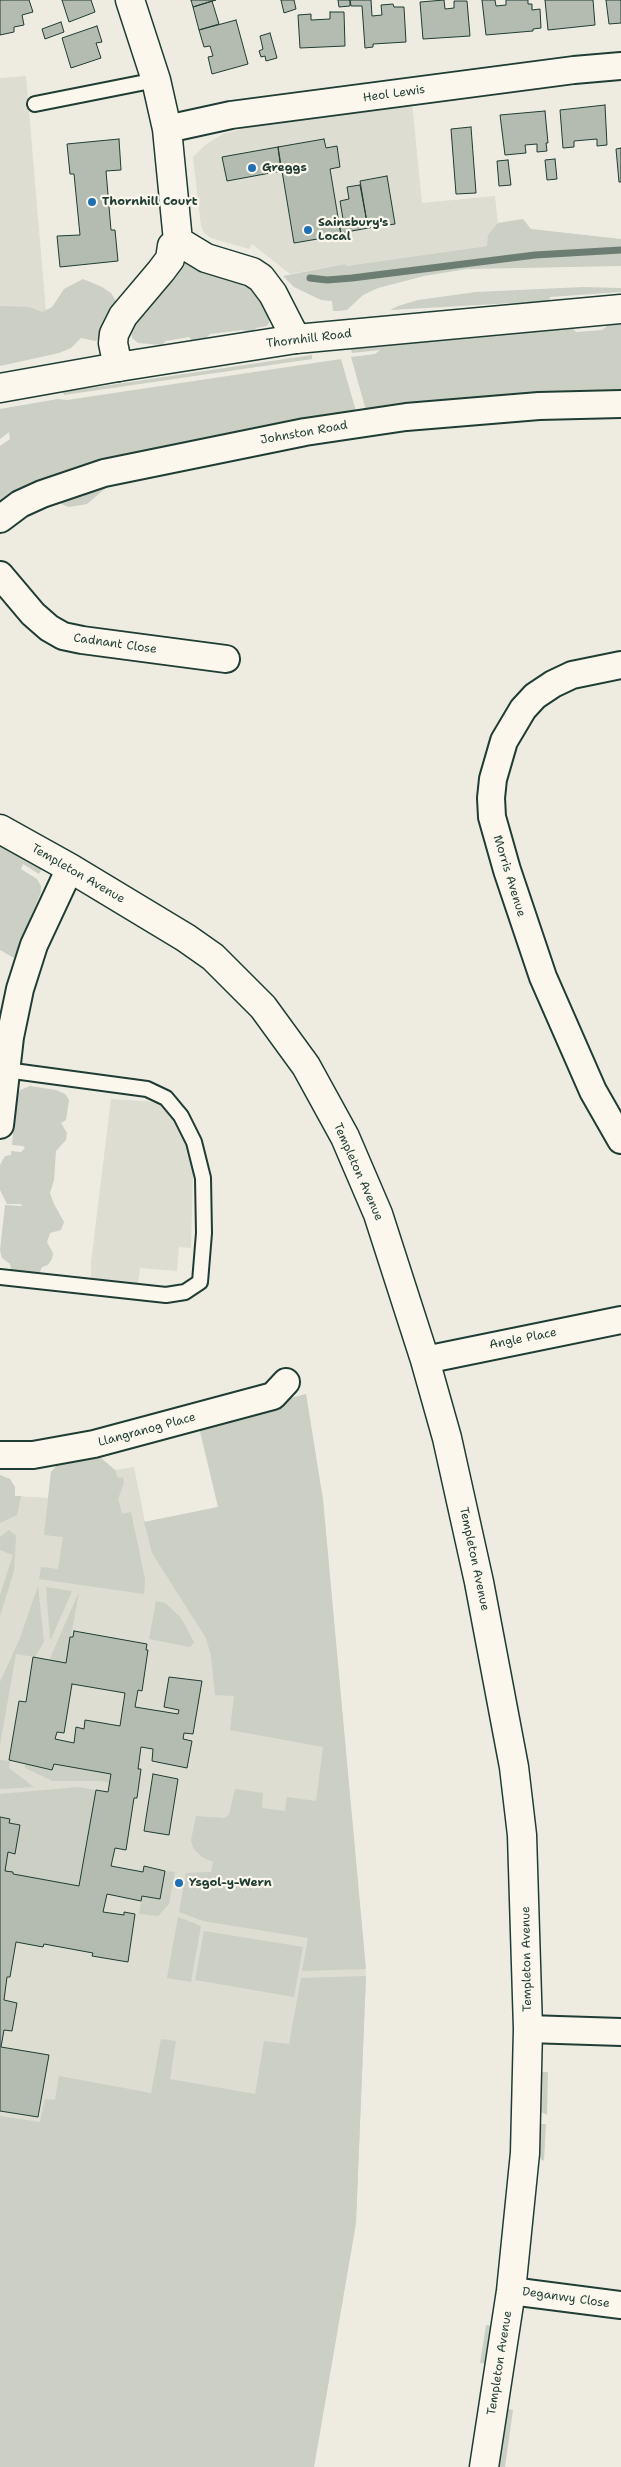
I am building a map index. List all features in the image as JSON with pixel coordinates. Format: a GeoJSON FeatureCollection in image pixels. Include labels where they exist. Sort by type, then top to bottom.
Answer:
{"type":"FeatureCollection","features":[{"type":"Feature","properties":{"kind":"street"},"geometry":{"type":"LineString","coordinates":[[130,0],[156,80],[167,129],[178,242]]}},
{"type":"Feature","properties":{"kind":"street","name":"Heol Lewis"},"geometry":{"type":"LineString","coordinates":[[167,129],[241,114],[574,70],[621,66]]}},
{"type":"Feature","properties":{"kind":"street"},"geometry":{"type":"LineString","coordinates":[[178,242],[206,258],[252,272],[261,278],[274,294],[296,340]]}},
{"type":"Feature","properties":{"kind":"street"},"geometry":{"type":"LineString","coordinates":[[118,367],[113,343],[114,334],[123,316],[170,259],[172,246],[178,242]]}},
{"type":"Feature","properties":{"kind":"street","name":"Thornhill Road"},"geometry":{"type":"LineString","coordinates":[[0,388],[118,367],[296,340],[621,309]]}},
{"type":"Feature","properties":{"kind":"street","name":"Johnston Road"},"geometry":{"type":"LineString","coordinates":[[0,519],[28,500],[75,482],[154,462],[296,434],[406,417],[539,406],[621,404]]}},
{"type":"Feature","properties":{"kind":"street","name":"Cadnant Close"},"geometry":{"type":"LineString","coordinates":[[0,575],[33,614],[49,628],[63,636],[226,659]]}},
{"type":"Feature","properties":{"kind":"street","name":"Morris Avenue"},"geometry":{"type":"LineString","coordinates":[[621,665],[572,675],[553,684],[535,696],[523,709],[504,741],[493,779],[491,798],[492,817],[507,870],[543,977],[593,1091],[621,1140]]}},
{"type":"Feature","properties":{"kind":"street","name":"Templeton Avenue"},"geometry":{"type":"LineString","coordinates":[[0,830],[70,868],[186,938],[213,957],[258,1001],[284,1035],[325,1098],[360,1171],[389,1245],[425,1360],[447,1438],[479,1582],[514,1767],[522,1835],[528,2028],[523,2183],[511,2291],[484,2467]]}},
{"type":"Feature","properties":{"kind":"street"},"geometry":{"type":"LineString","coordinates":[[0,1125],[13,1020],[26,969],[45,919],[70,868]]}},
{"type":"Feature","properties":{"kind":"street","name":"Angle Place"},"geometry":{"type":"LineString","coordinates":[[425,1360],[621,1320]]}},
{"type":"Feature","properties":{"kind":"street","name":"Llangranog Place"},"geometry":{"type":"LineString","coordinates":[[0,1455],[33,1455],[94,1444],[272,1396],[286,1382]]}},
{"type":"Feature","properties":{"kind":"street"},"geometry":{"type":"LineString","coordinates":[[528,2028],[621,2032]]}},
{"type":"Feature","properties":{"kind":"street","name":"Deganwy Close"},"geometry":{"type":"LineString","coordinates":[[511,2291],[621,2305]]}},
{"type":"Feature","properties":{"kind":"lane"},"geometry":{"type":"LineString","coordinates":[[35,104],[156,80]]}},
{"type":"Feature","properties":{"kind":"lane"},"geometry":{"type":"LineString","coordinates":[[0,1277],[166,1295],[185,1292],[200,1282],[204,1233],[203,1178],[194,1142],[181,1116],[166,1098],[147,1089],[6,1070]]}},
{"type":"Feature","properties":{"kind":"shaded area"},"geometry":{"type":"Polygon","coordinates":[[[26,76],[48,335],[0,340],[0,78],[26,76]]]}},
{"type":"Feature","properties":{"kind":"shaded area"},"geometry":{"type":"Polygon","coordinates":[[[412,103],[422,203],[495,196],[500,244],[346,266],[344,264],[290,274],[252,244],[249,249],[211,238],[204,233],[201,226],[193,157],[205,145],[223,134],[286,118],[412,103]]]}},
{"type":"Feature","properties":{"kind":"shaded area"},"geometry":{"type":"Polygon","coordinates":[[[523,219],[531,229],[621,239],[621,266],[467,269],[424,276],[378,288],[363,295],[347,310],[338,311],[333,311],[332,301],[321,300],[294,287],[283,276],[345,264],[346,266],[487,246],[488,235],[498,223],[523,219]]]}},
{"type":"Feature","properties":{"kind":"shaded area"},"geometry":{"type":"Polygon","coordinates":[[[184,262],[254,285],[269,309],[269,323],[267,326],[256,328],[253,332],[242,330],[210,334],[205,339],[193,342],[189,337],[166,341],[162,345],[138,343],[132,338],[130,324],[177,263],[184,262]]]}},
{"type":"Feature","properties":{"kind":"shaded area"},"geometry":{"type":"Polygon","coordinates":[[[83,279],[111,293],[119,306],[104,336],[95,341],[81,338],[71,348],[59,353],[0,366],[0,306],[29,307],[42,312],[52,307],[64,289],[83,279]]]}},
{"type":"Feature","properties":{"kind":"shaded area"},"geometry":{"type":"Polygon","coordinates":[[[583,287],[621,288],[621,292],[550,297],[549,301],[390,310],[418,300],[476,292],[583,287]]]}},
{"type":"Feature","properties":{"kind":"shaded area"},"geometry":{"type":"Polygon","coordinates":[[[621,319],[621,404],[367,414],[351,357],[375,354],[380,350],[352,353],[351,349],[410,340],[567,322],[576,332],[602,330],[607,326],[606,320],[621,319]]]}},
{"type":"Feature","properties":{"kind":"shaded area"},"geometry":{"type":"Polygon","coordinates":[[[312,355],[312,359],[64,395],[63,392],[312,355]]]}},
{"type":"Feature","properties":{"kind":"shaded area"},"geometry":{"type":"Polygon","coordinates":[[[341,359],[357,415],[114,481],[87,504],[69,507],[51,500],[0,515],[0,446],[10,439],[9,432],[0,439],[0,409],[341,359]]]}},
{"type":"Feature","properties":{"kind":"shaded area"},"geometry":{"type":"Polygon","coordinates":[[[0,836],[42,868],[39,874],[23,864],[21,869],[37,879],[41,886],[41,892],[14,958],[0,950],[0,836]]]}},
{"type":"Feature","properties":{"kind":"shaded area"},"geometry":{"type":"Polygon","coordinates":[[[30,1086],[56,1090],[65,1094],[69,1100],[66,1120],[61,1123],[67,1133],[66,1140],[56,1151],[54,1180],[50,1193],[64,1222],[61,1230],[50,1233],[47,1242],[53,1253],[52,1259],[48,1265],[42,1267],[37,1279],[12,1276],[10,1264],[2,1258],[0,1250],[5,1205],[22,1206],[21,1204],[7,1204],[0,1190],[0,1165],[5,1156],[11,1155],[11,1151],[21,1152],[25,1148],[12,1145],[13,1133],[8,1126],[16,1096],[20,1090],[30,1086]]]}},
{"type":"Feature","properties":{"kind":"shaded area"},"geometry":{"type":"Polygon","coordinates":[[[111,1099],[158,1102],[170,1110],[181,1128],[193,1171],[191,1248],[179,1247],[177,1271],[140,1268],[138,1284],[91,1281],[91,1262],[111,1099]]]}},
{"type":"Feature","properties":{"kind":"shaded area","name":"Ysgol-y-Wern"},"geometry":{"type":"Polygon","coordinates":[[[306,1394],[323,1500],[366,1976],[356,2223],[314,2467],[0,2467],[0,1475],[10,1479],[15,1487],[15,1496],[48,1498],[51,1472],[57,1465],[101,1458],[115,1470],[134,1467],[145,1522],[218,1507],[306,1394]]]}},
{"type":"Feature","properties":{"kind":"shaded area"},"geometry":{"type":"Polygon","coordinates":[[[306,1394],[323,1500],[366,1969],[302,1971],[308,1938],[203,1921],[179,1912],[186,1873],[211,1872],[213,1862],[202,1857],[193,1848],[191,1840],[196,1816],[224,1818],[229,1815],[235,1789],[263,1793],[262,1808],[285,1811],[287,1797],[316,1801],[323,1747],[230,1730],[234,1696],[215,1695],[211,1656],[206,1638],[152,1553],[144,1522],[218,1507],[198,1423],[306,1394]]]}},
{"type":"Feature","properties":{"kind":"shaded area"},"geometry":{"type":"Polygon","coordinates":[[[101,1458],[115,1470],[118,1478],[123,1477],[124,1483],[118,1499],[122,1514],[131,1512],[145,1579],[144,1594],[39,1579],[41,1567],[58,1569],[63,1537],[44,1535],[51,1472],[57,1465],[101,1458]]]}},
{"type":"Feature","properties":{"kind":"shaded area"},"geometry":{"type":"Polygon","coordinates":[[[0,1475],[10,1479],[15,1487],[15,1496],[21,1496],[17,1515],[0,1523],[0,1475]]]}},
{"type":"Feature","properties":{"kind":"shaded area"},"geometry":{"type":"Polygon","coordinates":[[[9,1530],[16,1536],[14,1571],[0,1616],[0,1595],[13,1555],[0,1550],[0,1537],[9,1530]]]}},
{"type":"Feature","properties":{"kind":"shaded area"},"geometry":{"type":"Polygon","coordinates":[[[38,1586],[44,1642],[35,1657],[16,1654],[0,1745],[0,1682],[20,1638],[38,1586]]]}},
{"type":"Feature","properties":{"kind":"shaded area"},"geometry":{"type":"Polygon","coordinates":[[[46,1587],[72,1591],[51,1639],[50,1639],[46,1587]]]}},
{"type":"Feature","properties":{"kind":"shaded area"},"geometry":{"type":"Polygon","coordinates":[[[79,1592],[66,1663],[50,1660],[51,1656],[79,1592]]]}},
{"type":"Feature","properties":{"kind":"shaded area"},"geometry":{"type":"Polygon","coordinates":[[[156,1601],[165,1603],[181,1618],[194,1642],[190,1647],[149,1639],[156,1601]]]}},
{"type":"Feature","properties":{"kind":"shaded area"},"geometry":{"type":"Polygon","coordinates":[[[0,1760],[10,1761],[9,1768],[34,1787],[0,1789],[0,1760]]]}},
{"type":"Feature","properties":{"kind":"shaded area"},"geometry":{"type":"Polygon","coordinates":[[[25,1763],[52,1770],[54,1764],[111,1774],[110,1783],[101,1781],[53,1781],[25,1768],[25,1763]]]}},
{"type":"Feature","properties":{"kind":"shaded area"},"geometry":{"type":"Polygon","coordinates":[[[78,1787],[96,1790],[79,1886],[5,1871],[8,1852],[15,1853],[20,1825],[9,1823],[9,1819],[0,1817],[0,1794],[78,1787]]]}},
{"type":"Feature","properties":{"kind":"shaded area"},"geometry":{"type":"Polygon","coordinates":[[[165,1871],[175,1872],[169,1904],[158,1916],[139,1914],[142,1896],[159,1899],[165,1871]]]}},
{"type":"Feature","properties":{"kind":"shaded area"},"geometry":{"type":"Polygon","coordinates":[[[178,1917],[201,1926],[191,1982],[167,1978],[178,1917]]]}},
{"type":"Feature","properties":{"kind":"shaded area"},"geometry":{"type":"Polygon","coordinates":[[[204,1931],[303,1947],[294,1997],[195,1980],[204,1931]]]}},
{"type":"Feature","properties":{"kind":"shaded area"},"geometry":{"type":"Polygon","coordinates":[[[366,1976],[356,2223],[314,2467],[0,2467],[0,2116],[40,2122],[45,2099],[55,2100],[59,2076],[151,2093],[161,2039],[176,2041],[170,2079],[255,2094],[264,2041],[289,2044],[301,1978],[366,1976]]]}},
{"type":"Feature","properties":{"kind":"shaded area"},"geometry":{"type":"Polygon","coordinates":[[[540,2072],[548,2072],[547,2115],[539,2111],[540,2072]]]}},
{"type":"Feature","properties":{"kind":"shaded area"},"geometry":{"type":"Polygon","coordinates":[[[541,2124],[546,2124],[544,2161],[536,2157],[538,2128],[541,2124]]]}},
{"type":"Feature","properties":{"kind":"shaded area"},"geometry":{"type":"Polygon","coordinates":[[[486,2325],[494,2326],[489,2364],[480,2363],[486,2325]]]}},
{"type":"Feature","properties":{"kind":"shaded area"},"geometry":{"type":"Polygon","coordinates":[[[508,2409],[513,2410],[505,2467],[496,2467],[505,2412],[508,2409]]]}},
{"type":"Feature","properties":{"kind":"building"},"geometry":{"type":"Polygon","coordinates":[[[0,0],[29,0],[33,12],[22,15],[24,25],[14,27],[14,32],[0,35],[0,0]]]}},
{"type":"Feature","properties":{"kind":"building"},"geometry":{"type":"Polygon","coordinates":[[[62,0],[91,0],[95,12],[69,22],[62,0]]]}},
{"type":"Feature","properties":{"kind":"building"},"geometry":{"type":"Polygon","coordinates":[[[191,0],[216,0],[193,7],[191,0]]]}},
{"type":"Feature","properties":{"kind":"building"},"geometry":{"type":"Polygon","coordinates":[[[281,0],[294,0],[296,9],[284,13],[281,0]]]}},
{"type":"Feature","properties":{"kind":"building"},"geometry":{"type":"Polygon","coordinates":[[[338,0],[350,0],[350,6],[339,7],[338,0]]]}},
{"type":"Feature","properties":{"kind":"building"},"geometry":{"type":"Polygon","coordinates":[[[350,0],[371,0],[372,16],[382,15],[381,5],[393,4],[394,7],[404,7],[406,42],[373,44],[373,47],[365,48],[362,6],[351,6],[350,0]]]}},
{"type":"Feature","properties":{"kind":"building"},"geometry":{"type":"Polygon","coordinates":[[[444,0],[445,9],[454,8],[454,1],[467,1],[470,36],[423,39],[420,2],[444,0]]]}},
{"type":"Feature","properties":{"kind":"building"},"geometry":{"type":"Polygon","coordinates":[[[482,0],[495,0],[496,6],[506,5],[506,0],[528,0],[528,4],[532,4],[532,10],[540,9],[541,28],[533,29],[533,31],[486,35],[482,0]]]}},
{"type":"Feature","properties":{"kind":"building"},"geometry":{"type":"Polygon","coordinates":[[[545,0],[593,0],[595,25],[548,30],[545,0]]]}},
{"type":"Feature","properties":{"kind":"building"},"geometry":{"type":"Polygon","coordinates":[[[606,0],[621,0],[621,23],[609,24],[606,0]]]}},
{"type":"Feature","properties":{"kind":"building"},"geometry":{"type":"Polygon","coordinates":[[[212,1],[219,24],[199,30],[193,7],[212,1]]]}},
{"type":"Feature","properties":{"kind":"building"},"geometry":{"type":"Polygon","coordinates":[[[330,12],[344,12],[345,46],[300,48],[298,15],[311,14],[311,20],[330,19],[330,12]]]}},
{"type":"Feature","properties":{"kind":"building"},"geometry":{"type":"Polygon","coordinates":[[[236,20],[248,64],[212,74],[208,57],[213,56],[210,46],[204,47],[199,30],[236,20]]]}},
{"type":"Feature","properties":{"kind":"building"},"geometry":{"type":"Polygon","coordinates":[[[61,22],[64,32],[45,39],[42,29],[61,22]]]}},
{"type":"Feature","properties":{"kind":"building"},"geometry":{"type":"Polygon","coordinates":[[[97,26],[102,42],[96,43],[101,58],[71,68],[62,38],[97,26]]]}},
{"type":"Feature","properties":{"kind":"building"},"geometry":{"type":"Polygon","coordinates":[[[270,33],[277,58],[266,61],[265,56],[261,57],[259,51],[263,49],[260,36],[270,33]]]}},
{"type":"Feature","properties":{"kind":"building"},"geometry":{"type":"Polygon","coordinates":[[[605,105],[607,145],[597,146],[597,139],[574,141],[574,147],[563,148],[560,110],[605,105]]]}},
{"type":"Feature","properties":{"kind":"building"},"geometry":{"type":"Polygon","coordinates":[[[545,111],[547,151],[537,152],[537,144],[525,145],[526,153],[505,155],[500,115],[545,111]]]}},
{"type":"Feature","properties":{"kind":"building"},"geometry":{"type":"Polygon","coordinates":[[[471,127],[476,193],[456,194],[451,129],[471,127]]]}},
{"type":"Feature","properties":{"kind":"building","name":"Thornhill Court"},"geometry":{"type":"Polygon","coordinates":[[[119,139],[121,170],[106,171],[111,230],[115,230],[118,261],[60,267],[57,236],[80,235],[74,174],[70,174],[67,144],[119,139]]]}},
{"type":"Feature","properties":{"kind":"building"},"geometry":{"type":"Polygon","coordinates":[[[324,139],[326,148],[337,146],[340,167],[330,169],[341,235],[294,243],[278,147],[324,139]]]}},
{"type":"Feature","properties":{"kind":"building"},"geometry":{"type":"Polygon","coordinates":[[[278,147],[281,171],[227,181],[222,157],[278,147]]]}},
{"type":"Feature","properties":{"kind":"building"},"geometry":{"type":"Polygon","coordinates":[[[621,148],[621,182],[619,182],[616,149],[621,148]]]}},
{"type":"Feature","properties":{"kind":"building"},"geometry":{"type":"Polygon","coordinates":[[[555,159],[557,179],[547,180],[545,160],[555,159]]]}},
{"type":"Feature","properties":{"kind":"building"},"geometry":{"type":"Polygon","coordinates":[[[508,160],[511,185],[499,186],[497,161],[508,160]]]}},
{"type":"Feature","properties":{"kind":"building"},"geometry":{"type":"Polygon","coordinates":[[[387,176],[395,224],[368,228],[360,181],[387,176]]]}},
{"type":"Feature","properties":{"kind":"building"},"geometry":{"type":"Polygon","coordinates":[[[360,185],[368,228],[341,233],[338,220],[343,219],[340,201],[349,199],[347,187],[360,185]]]}},
{"type":"Feature","properties":{"kind":"building"},"geometry":{"type":"Polygon","coordinates":[[[74,1631],[147,1644],[146,1650],[148,1650],[142,1691],[138,1690],[135,1707],[178,1714],[179,1710],[164,1707],[169,1677],[202,1681],[193,1734],[184,1733],[183,1739],[192,1741],[187,1768],[152,1761],[153,1749],[141,1747],[138,1769],[141,1769],[137,1798],[134,1798],[126,1850],[115,1848],[111,1866],[143,1872],[144,1866],[165,1871],[160,1899],[142,1896],[141,1901],[107,1894],[103,1912],[124,1915],[124,1912],[135,1914],[128,1962],[92,1956],[93,1953],[44,1944],[43,1947],[16,1942],[10,1977],[7,1977],[4,2000],[17,2003],[12,2031],[4,2030],[1,2047],[49,2055],[38,2117],[0,2111],[0,1817],[10,1819],[9,1823],[20,1825],[15,1854],[8,1852],[5,1871],[79,1886],[96,1790],[108,1792],[111,1774],[54,1764],[52,1770],[9,1760],[19,1701],[26,1702],[33,1657],[66,1663],[70,1637],[73,1637],[74,1631]],[[72,1684],[64,1733],[57,1732],[55,1739],[74,1743],[76,1727],[84,1729],[85,1720],[120,1726],[125,1693],[72,1684]]]}},
{"type":"Feature","properties":{"kind":"building"},"geometry":{"type":"Polygon","coordinates":[[[153,1774],[178,1779],[169,1835],[144,1831],[153,1774]]]}},
{"type":"Feature","properties":{"kind":"waterway"},"geometry":{"type":"LineString","coordinates":[[310,278],[327,280],[352,278],[535,255],[621,250]]}},
{"type":"Feature","properties":{"kind":"place","name":"Greggs"},"geometry":{"type":"Point","coordinates":[252,168]}},
{"type":"Feature","properties":{"kind":"place","name":"Thornhill Court"},"geometry":{"type":"Point","coordinates":[92,202]}},
{"type":"Feature","properties":{"kind":"place","name":"Sainsbury's Local"},"geometry":{"type":"Point","coordinates":[308,230]}},
{"type":"Feature","properties":{"kind":"place","name":"Ysgol-y-Wern"},"geometry":{"type":"Point","coordinates":[179,1883]}}]}
